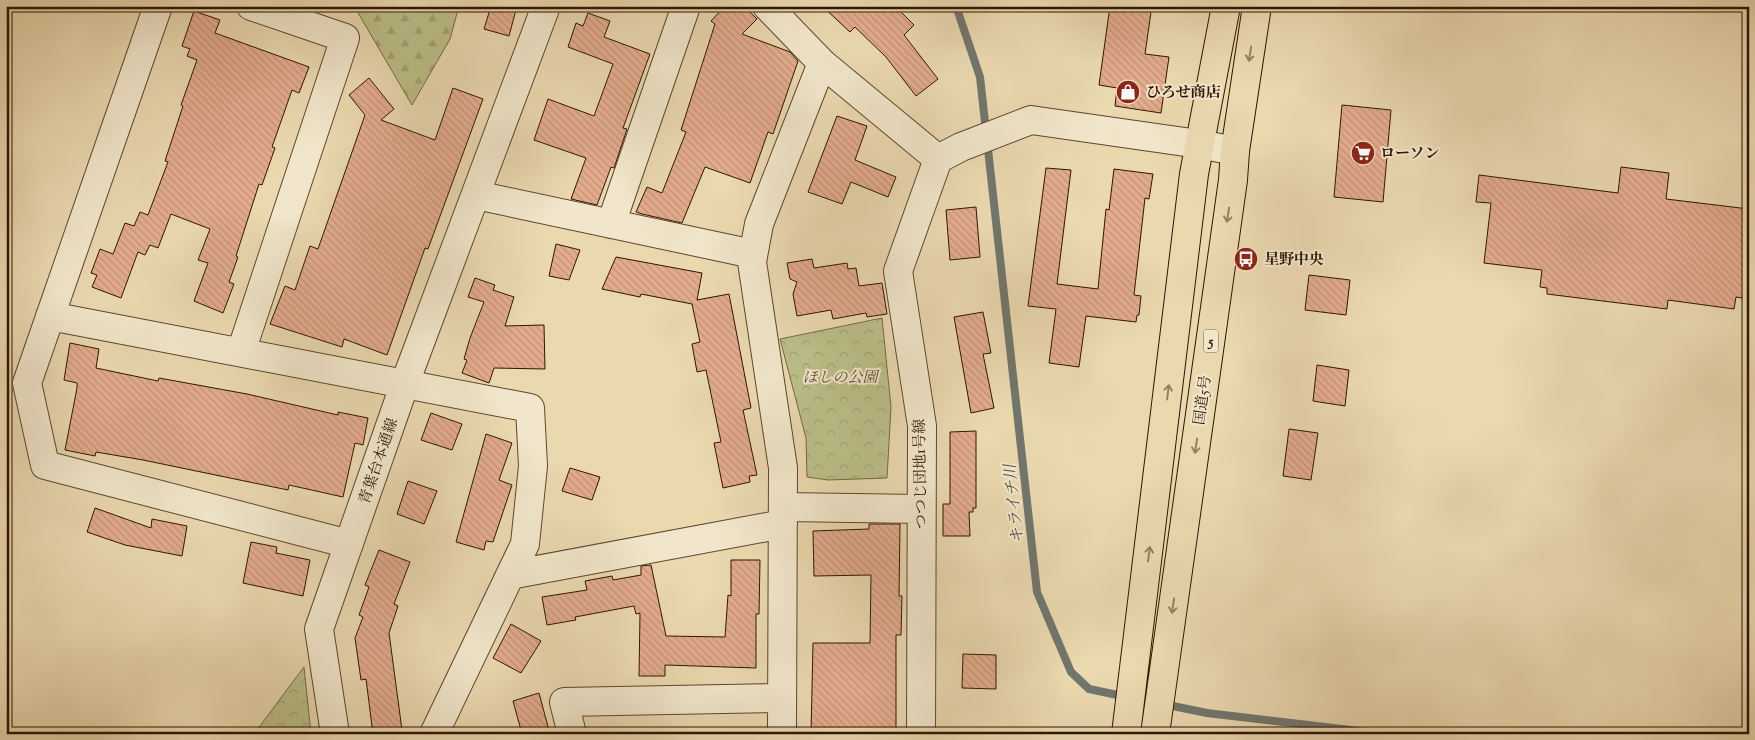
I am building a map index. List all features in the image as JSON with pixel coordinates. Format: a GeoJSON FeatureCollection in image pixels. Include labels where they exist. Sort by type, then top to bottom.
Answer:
{"type":"FeatureCollection","features":[{"type":"Feature","properties":{"kind":"highway"},"geometry":{"type":"LineString","coordinates":[[1127,724],[1135,672],[1199,144],[1226,6]]}},
{"type":"Feature","properties":{"kind":"highway","name":"国道5号"},"geometry":{"type":"LineString","coordinates":[[1156,727],[1233,180],[1235,151],[1257,6]]}},
{"type":"Feature","properties":{"kind":"street"},"geometry":{"type":"LineString","coordinates":[[158,6],[27,383],[45,465],[349,544]]}},
{"type":"Feature","properties":{"kind":"street"},"geometry":{"type":"LineString","coordinates":[[241,352],[345,38],[251,6]]}},
{"type":"Feature","properties":{"kind":"street","name":"青葉台本通線"},"geometry":{"type":"LineString","coordinates":[[335,734],[319,628],[405,383],[546,6]]}},
{"type":"Feature","properties":{"kind":"street"},"geometry":{"type":"LineString","coordinates":[[611,224],[686,6]]}},
{"type":"Feature","properties":{"kind":"street"},"geometry":{"type":"LineString","coordinates":[[767,6],[822,63],[950,153],[1031,120],[1199,144],[1235,151]]}},
{"type":"Feature","properties":{"kind":"street"},"geometry":{"type":"LineString","coordinates":[[782,734],[784,468],[752,262],[759,224],[822,63]]}},
{"type":"Feature","properties":{"kind":"street","name":"つつじ団地1号線"},"geometry":{"type":"LineString","coordinates":[[921,734],[922,426],[898,271],[950,153]]}},
{"type":"Feature","properties":{"kind":"street"},"geometry":{"type":"LineString","coordinates":[[476,195],[753,254]]}},
{"type":"Feature","properties":{"kind":"street"},"geometry":{"type":"LineString","coordinates":[[50,316],[530,408],[533,466],[525,544],[434,734]]}},
{"type":"Feature","properties":{"kind":"street"},"geometry":{"type":"LineString","coordinates":[[510,575],[783,516],[921,509]]}},
{"type":"Feature","properties":{"kind":"street"},"geometry":{"type":"LineString","coordinates":[[572,734],[564,702],[782,698]]}},
{"type":"Feature","properties":{"kind":"green space"},"geometry":{"type":"Polygon","coordinates":[[[354,6],[459,6],[450,39],[412,105],[354,6]]]}},
{"type":"Feature","properties":{"kind":"green space","name":"ほしの公園"},"geometry":{"type":"Polygon","coordinates":[[[882,318],[891,407],[887,478],[828,480],[807,477],[806,438],[780,339],[882,318]]]}},
{"type":"Feature","properties":{"kind":"green space"},"geometry":{"type":"Polygon","coordinates":[[[304,667],[311,734],[254,734],[304,667]]]}},
{"type":"Feature","properties":{"kind":"building"},"geometry":{"type":"Polygon","coordinates":[[[491,6],[517,6],[509,36],[484,29],[491,6]]]}},
{"type":"Feature","properties":{"kind":"building"},"geometry":{"type":"Polygon","coordinates":[[[725,6],[744,6],[757,19],[742,34],[790,52],[798,61],[773,134],[768,132],[750,183],[705,167],[682,223],[636,212],[647,187],[662,193],[686,132],[681,130],[715,24],[711,21],[725,6]]]}},
{"type":"Feature","properties":{"kind":"building"},"geometry":{"type":"Polygon","coordinates":[[[822,6],[895,6],[914,25],[904,35],[938,79],[916,96],[886,57],[855,27],[850,32],[822,6]]]}},
{"type":"Feature","properties":{"kind":"building"},"geometry":{"type":"Polygon","coordinates":[[[1110,6],[1151,12],[1145,54],[1169,57],[1161,113],[1115,106],[1117,88],[1099,85],[1110,6]]]}},
{"type":"Feature","properties":{"kind":"building"},"geometry":{"type":"Polygon","coordinates":[[[194,11],[220,20],[215,33],[309,67],[299,93],[292,90],[272,147],[275,148],[262,185],[259,184],[229,282],[234,284],[223,313],[194,301],[208,263],[198,260],[210,229],[171,214],[158,248],[150,245],[145,255],[138,252],[121,298],[92,287],[97,275],[91,273],[100,249],[113,254],[125,223],[134,226],[140,212],[148,215],[168,162],[165,161],[183,106],[181,105],[197,60],[187,56],[190,49],[182,46],[194,11]]]}},
{"type":"Feature","properties":{"kind":"building"},"geometry":{"type":"Polygon","coordinates":[[[588,13],[610,21],[604,37],[650,54],[623,128],[627,129],[614,168],[611,167],[597,205],[571,199],[586,158],[534,140],[548,99],[594,116],[613,64],[568,47],[576,23],[583,26],[588,13]]]}},
{"type":"Feature","properties":{"kind":"building"},"geometry":{"type":"Polygon","coordinates":[[[369,78],[394,109],[381,120],[435,140],[453,88],[483,99],[428,249],[425,248],[387,355],[344,339],[342,347],[270,324],[285,286],[295,290],[310,246],[318,249],[365,115],[349,95],[369,78]]]}},
{"type":"Feature","properties":{"kind":"building","name":"ローソン"},"geometry":{"type":"Polygon","coordinates":[[[1342,105],[1391,110],[1383,202],[1334,197],[1342,105]]]}},
{"type":"Feature","properties":{"kind":"building"},"geometry":{"type":"Polygon","coordinates":[[[837,116],[867,126],[855,160],[896,177],[888,197],[851,182],[842,204],[808,192],[837,116]]]}},
{"type":"Feature","properties":{"kind":"building"},"geometry":{"type":"Polygon","coordinates":[[[1621,167],[1669,173],[1666,199],[1749,209],[1749,299],[1736,297],[1734,309],[1668,300],[1667,309],[1547,294],[1547,288],[1540,287],[1542,270],[1484,263],[1491,203],[1476,202],[1479,175],[1618,193],[1621,167]]]}},
{"type":"Feature","properties":{"kind":"building"},"geometry":{"type":"Polygon","coordinates":[[[1046,168],[1071,170],[1057,284],[1098,289],[1106,209],[1109,210],[1114,169],[1153,174],[1149,199],[1145,198],[1134,295],[1141,296],[1139,315],[1137,315],[1136,322],[1086,316],[1079,367],[1049,363],[1056,309],[1028,306],[1046,168]]]}},
{"type":"Feature","properties":{"kind":"building"},"geometry":{"type":"Polygon","coordinates":[[[976,207],[980,257],[950,260],[946,210],[976,207]]]}},
{"type":"Feature","properties":{"kind":"building"},"geometry":{"type":"Polygon","coordinates":[[[556,244],[580,250],[569,280],[549,276],[556,244]]]}},
{"type":"Feature","properties":{"kind":"building"},"geometry":{"type":"Polygon","coordinates":[[[616,257],[702,273],[697,300],[729,294],[751,408],[743,410],[757,475],[749,476],[750,482],[723,488],[714,443],[721,442],[706,370],[697,372],[692,344],[700,342],[692,304],[641,294],[640,297],[602,289],[616,257]]]}},
{"type":"Feature","properties":{"kind":"building"},"geometry":{"type":"Polygon","coordinates":[[[812,259],[814,268],[847,263],[848,269],[856,268],[859,286],[882,283],[887,314],[867,317],[866,313],[833,319],[831,310],[797,316],[793,294],[797,282],[790,279],[787,263],[812,259]]]}},
{"type":"Feature","properties":{"kind":"building"},"geometry":{"type":"Polygon","coordinates":[[[1309,275],[1350,280],[1346,315],[1305,310],[1309,275]]]}},
{"type":"Feature","properties":{"kind":"building"},"geometry":{"type":"Polygon","coordinates":[[[475,278],[495,285],[493,290],[514,297],[505,326],[544,325],[545,369],[494,368],[489,383],[462,373],[467,360],[464,359],[470,338],[484,302],[468,297],[475,278]]]}},
{"type":"Feature","properties":{"kind":"building"},"geometry":{"type":"Polygon","coordinates":[[[983,312],[991,353],[983,354],[994,408],[971,413],[954,317],[983,312]]]}},
{"type":"Feature","properties":{"kind":"building"},"geometry":{"type":"Polygon","coordinates":[[[70,343],[99,349],[96,368],[158,381],[159,378],[247,394],[338,415],[338,412],[368,418],[363,445],[355,443],[343,497],[289,485],[288,490],[96,452],[95,456],[65,450],[77,388],[77,383],[64,380],[70,343]]]}},
{"type":"Feature","properties":{"kind":"building"},"geometry":{"type":"Polygon","coordinates":[[[1317,365],[1349,370],[1345,406],[1313,401],[1317,365]]]}},
{"type":"Feature","properties":{"kind":"building"},"geometry":{"type":"Polygon","coordinates":[[[431,413],[462,424],[452,450],[421,440],[431,413]]]}},
{"type":"Feature","properties":{"kind":"building"},"geometry":{"type":"Polygon","coordinates":[[[1289,429],[1318,433],[1311,480],[1283,476],[1289,429]]]}},
{"type":"Feature","properties":{"kind":"building"},"geometry":{"type":"Polygon","coordinates":[[[976,431],[976,508],[973,508],[973,512],[969,512],[970,536],[943,536],[943,504],[950,504],[950,432],[976,431]]]}},
{"type":"Feature","properties":{"kind":"building"},"geometry":{"type":"Polygon","coordinates":[[[486,434],[512,443],[499,480],[512,485],[493,542],[486,541],[484,550],[456,542],[486,434]]]}},
{"type":"Feature","properties":{"kind":"building"},"geometry":{"type":"Polygon","coordinates":[[[570,468],[600,477],[592,500],[562,491],[570,468]]]}},
{"type":"Feature","properties":{"kind":"building"},"geometry":{"type":"Polygon","coordinates":[[[408,481],[437,491],[424,524],[397,514],[408,481]]]}},
{"type":"Feature","properties":{"kind":"building"},"geometry":{"type":"Polygon","coordinates":[[[95,508],[151,528],[152,519],[187,526],[182,556],[125,545],[87,532],[95,508]]]}},
{"type":"Feature","properties":{"kind":"building"},"geometry":{"type":"Polygon","coordinates":[[[869,524],[900,524],[899,596],[902,596],[901,635],[896,635],[896,734],[811,734],[813,643],[870,643],[871,575],[814,576],[813,531],[869,529],[869,524]]]}},
{"type":"Feature","properties":{"kind":"building"},"geometry":{"type":"Polygon","coordinates":[[[251,542],[277,547],[276,553],[310,560],[303,596],[243,583],[251,542]]]}},
{"type":"Feature","properties":{"kind":"building"},"geometry":{"type":"Polygon","coordinates":[[[379,550],[410,562],[394,604],[398,606],[389,633],[402,730],[373,734],[366,679],[361,680],[355,638],[363,617],[359,615],[369,587],[365,585],[379,550]]]}},
{"type":"Feature","properties":{"kind":"building"},"geometry":{"type":"Polygon","coordinates":[[[731,560],[760,560],[759,614],[756,614],[756,668],[665,665],[665,676],[639,676],[640,613],[636,614],[634,606],[575,617],[576,620],[547,625],[542,597],[587,590],[585,581],[612,576],[613,580],[641,575],[641,566],[651,565],[666,636],[725,637],[728,595],[731,596],[731,560]]]}},
{"type":"Feature","properties":{"kind":"building"},"geometry":{"type":"Polygon","coordinates":[[[511,624],[541,641],[521,673],[493,658],[511,624]]]}},
{"type":"Feature","properties":{"kind":"building"},"geometry":{"type":"Polygon","coordinates":[[[963,654],[996,655],[996,689],[962,688],[963,654]]]}},
{"type":"Feature","properties":{"kind":"building"},"geometry":{"type":"Polygon","coordinates":[[[539,693],[550,734],[522,734],[513,701],[539,693]]]}},
{"type":"Feature","properties":{"kind":"waterway","name":"キライチ川"},"geometry":{"type":"LineString","coordinates":[[956,6],[980,77],[1037,592],[1071,672],[1089,689],[1127,697]]}},
{"type":"Feature","properties":{"kind":"waterway","name":"キライチ川"},"geometry":{"type":"LineString","coordinates":[[1163,704],[1207,713],[1385,734]]}},
{"type":"Feature","properties":{"kind":"place","name":"ひろせ商店"},"geometry":{"type":"Point","coordinates":[1128,92]}},
{"type":"Feature","properties":{"kind":"place","name":"ローソン"},"geometry":{"type":"Point","coordinates":[1363,153]}},
{"type":"Feature","properties":{"kind":"place","name":"星野中央"},"geometry":{"type":"Point","coordinates":[1246,259]}}]}
